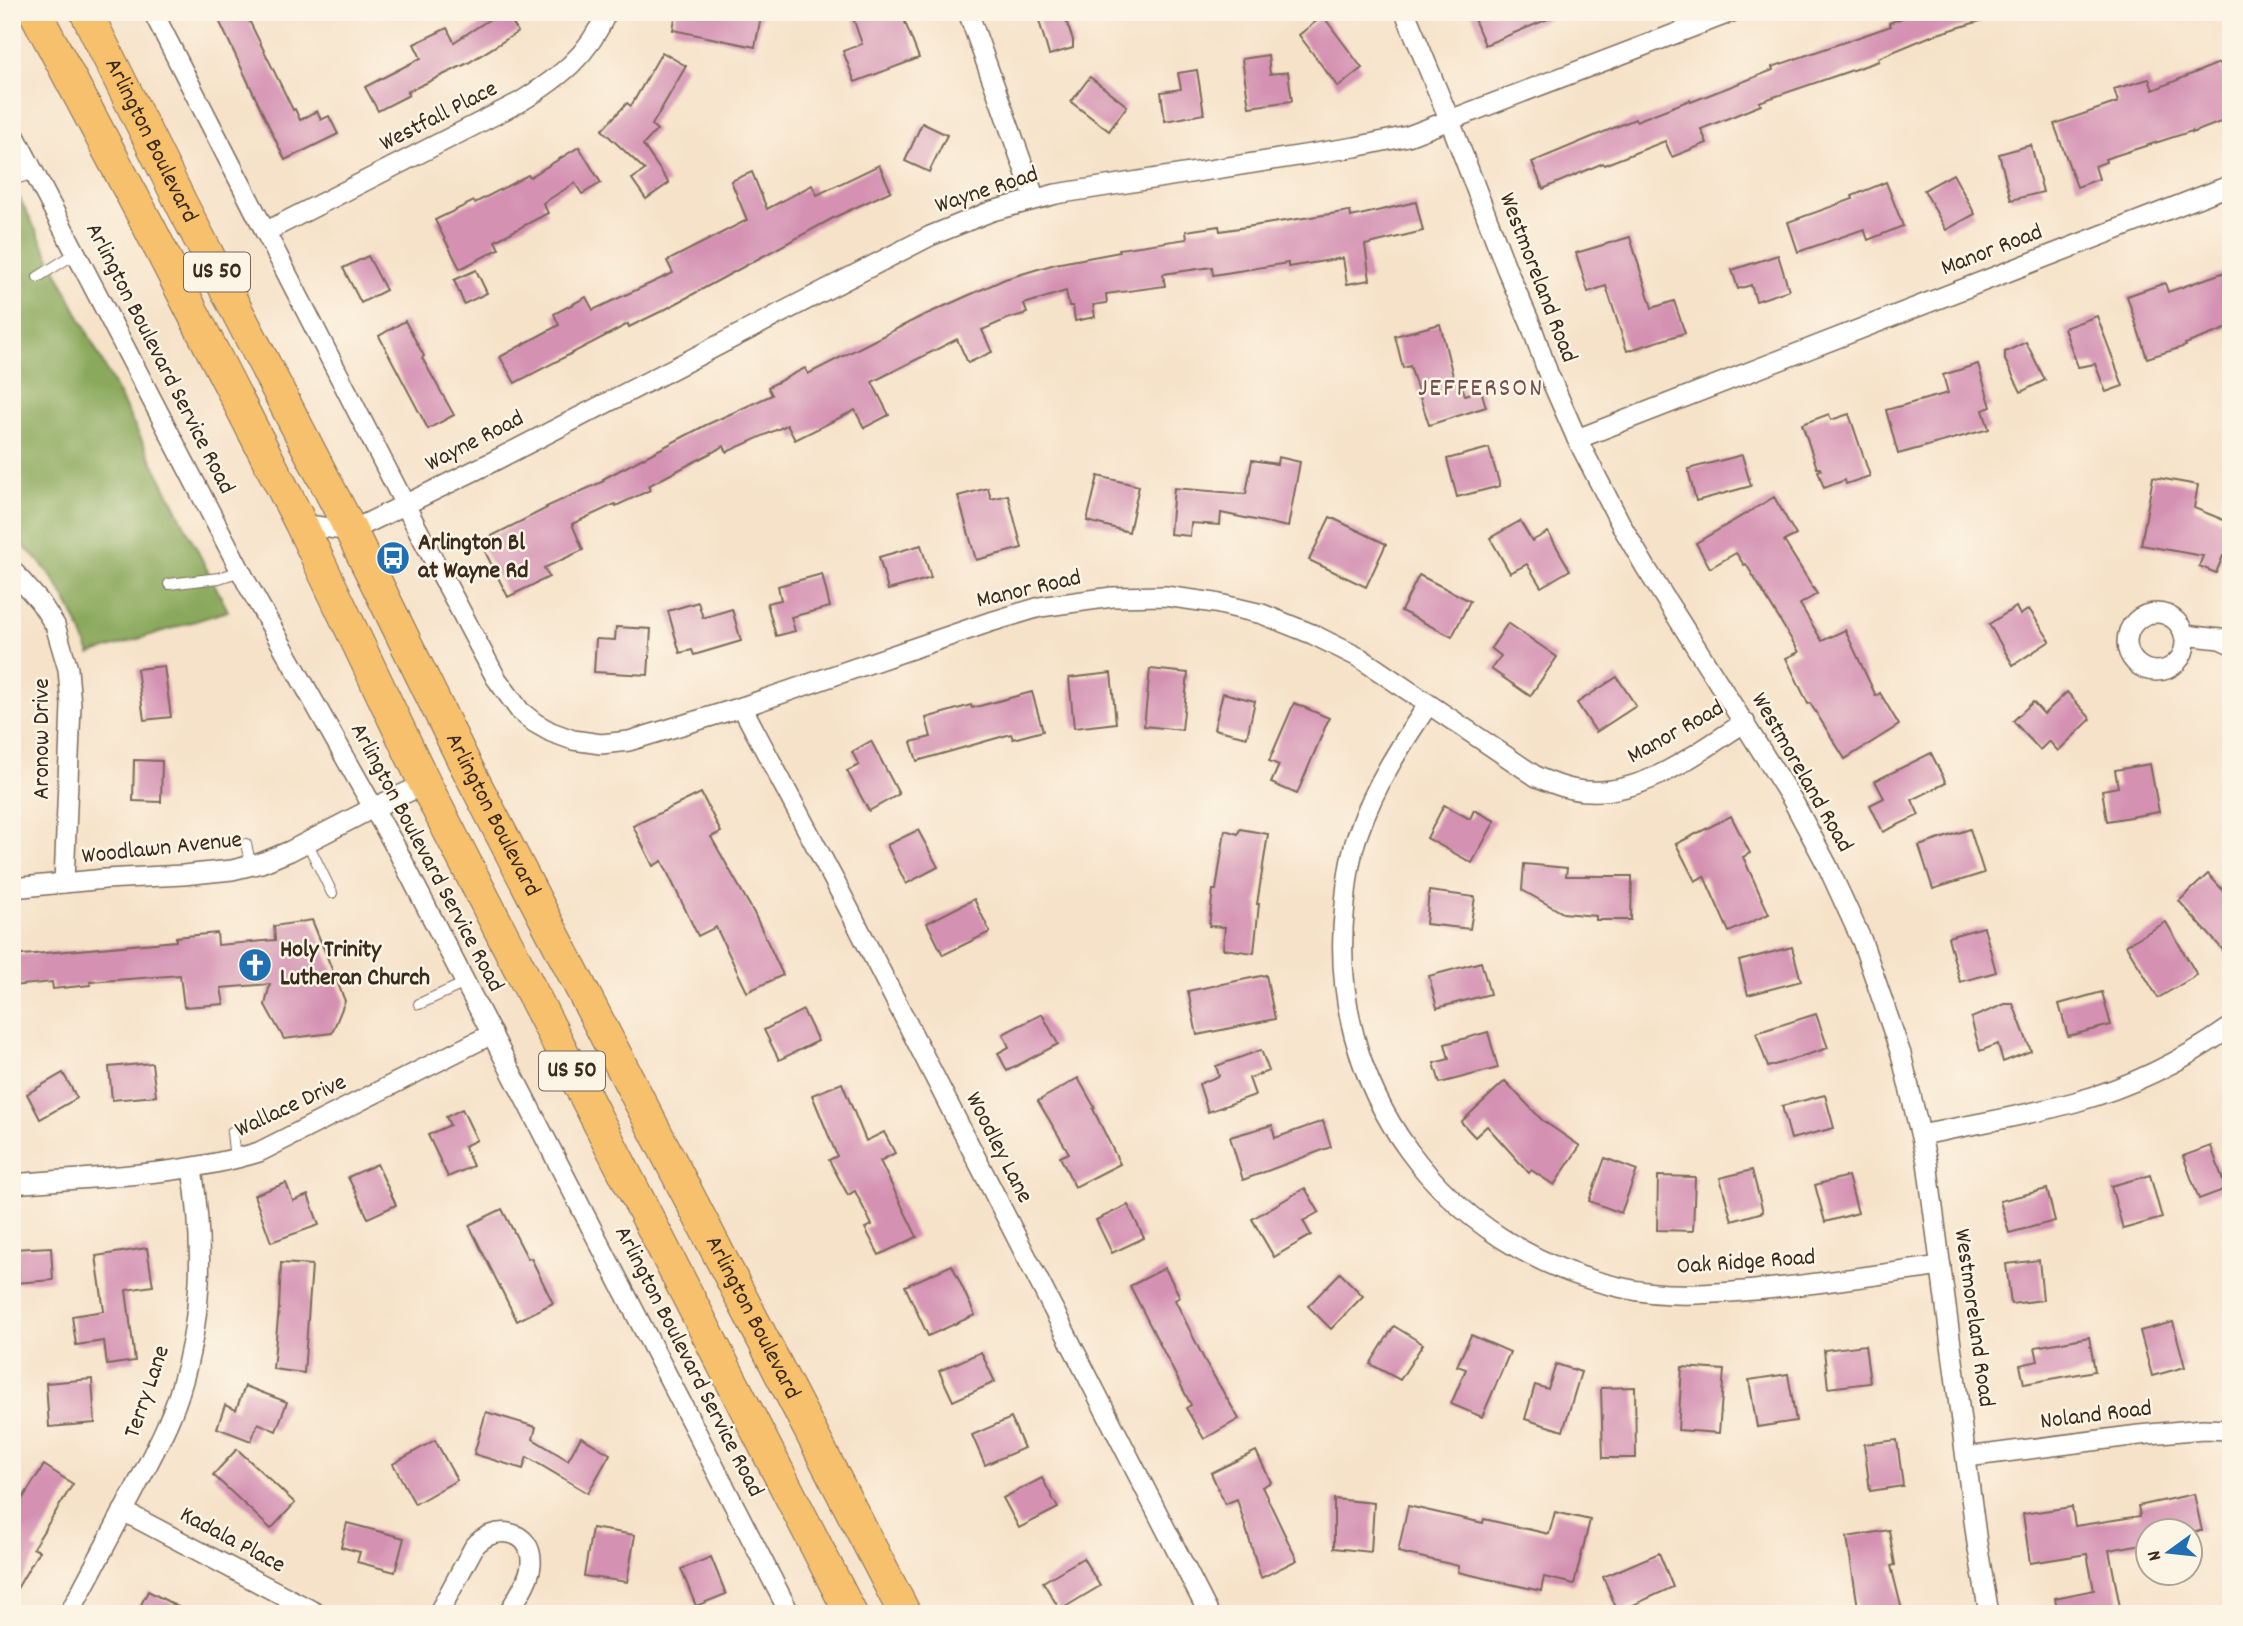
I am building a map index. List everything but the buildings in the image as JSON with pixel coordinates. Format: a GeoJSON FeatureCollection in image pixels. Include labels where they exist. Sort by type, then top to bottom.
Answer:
{"type":"FeatureCollection","features":[{"type":"Feature","properties":{"kind":"highway","name":"Arlington Boulevard"},"geometry":{"type":"LineString","coordinates":[[35,12],[148,225],[300,524],[425,784],[851,1614]]}},
{"type":"Feature","properties":{"kind":"highway","name":"Arlington Boulevard"},"geometry":{"type":"LineString","coordinates":[[86,12],[182,205],[351,531],[464,762],[905,1614]]}},
{"type":"Feature","properties":{"kind":"highway"},"geometry":{"type":"LineString","coordinates":[[425,784],[438,780],[454,786],[470,798],[499,829]]}},
{"type":"Feature","properties":{"kind":"street"},"geometry":{"type":"LineString","coordinates":[[153,12],[405,504]]}},
{"type":"Feature","properties":{"kind":"street","name":"Westfall Place"},"geometry":{"type":"LineString","coordinates":[[265,232],[520,102],[557,79],[594,39],[607,12]]}},
{"type":"Feature","properties":{"kind":"street"},"geometry":{"type":"LineString","coordinates":[[968,12],[1035,199]]}},
{"type":"Feature","properties":{"kind":"street","name":"Westmoreland Road"},"geometry":{"type":"LineString","coordinates":[[1405,12],[1577,439],[1641,559],[1793,801],[1862,941],[1901,1054],[1922,1135],[1989,1614]]}},
{"type":"Feature","properties":{"kind":"street","name":"Wayne Road"},"geometry":{"type":"LineString","coordinates":[[351,531],[490,463],[930,236],[992,211],[1035,199],[1408,136],[1732,12]]}},
{"type":"Feature","properties":{"kind":"street","name":"Arlington Boulevard Service Road"},"geometry":{"type":"LineString","coordinates":[[12,130],[241,571],[396,848],[790,1614]]}},
{"type":"Feature","properties":{"kind":"street","name":"Manor Road"},"geometry":{"type":"LineString","coordinates":[[1577,439],[2231,185]]}},
{"type":"Feature","properties":{"kind":"street","name":"Manor Road"},"geometry":{"type":"LineString","coordinates":[[405,504],[496,678],[520,711],[551,732],[573,740],[610,743],[629,741],[742,707],[1040,607],[1112,597],[1165,596],[1215,603],[1262,614],[1312,634],[1360,658],[1537,778],[1561,787],[1589,791],[1617,790],[1643,783],[1745,722]]}},
{"type":"Feature","properties":{"kind":"street"},"geometry":{"type":"LineString","coordinates":[[300,524],[351,531]]}},
{"type":"Feature","properties":{"kind":"street","name":"Aronow Drive"},"geometry":{"type":"LineString","coordinates":[[12,570],[40,602],[55,625],[68,669],[71,705],[64,883]]}},
{"type":"Feature","properties":{"kind":"street"},"geometry":{"type":"LineString","coordinates":[[2184,635],[2220,639],[2231,644]]}},
{"type":"Feature","properties":{"kind":"street","name":"Oak Ridge Road"},"geometry":{"type":"LineString","coordinates":[[1428,705],[1396,753],[1358,832],[1348,874],[1341,938],[1342,980],[1351,1028],[1366,1075],[1384,1115],[1427,1176],[1473,1219],[1502,1240],[1587,1280],[1626,1289],[1658,1294],[1701,1295],[1802,1285],[1941,1266]]}},
{"type":"Feature","properties":{"kind":"street","name":"Woodley Lane"},"geometry":{"type":"LineString","coordinates":[[742,707],[1209,1614]]}},
{"type":"Feature","properties":{"kind":"street","name":"Woodlawn Avenue"},"geometry":{"type":"LineString","coordinates":[[12,888],[183,875],[251,866],[290,851],[425,784]]}},
{"type":"Feature","properties":{"kind":"street"},"geometry":{"type":"LineString","coordinates":[[1922,1135],[2076,1102],[2166,1066],[2231,1027]]}},
{"type":"Feature","properties":{"kind":"street","name":"Wallace Drive"},"geometry":{"type":"LineString","coordinates":[[12,1184],[192,1168],[258,1152],[492,1034]]}},
{"type":"Feature","properties":{"kind":"street","name":"Terry Lane"},"geometry":{"type":"LineString","coordinates":[[69,1614],[161,1439],[186,1368],[198,1310],[201,1252],[192,1168]]}},
{"type":"Feature","properties":{"kind":"street","name":"Noland Road"},"geometry":{"type":"LineString","coordinates":[[1966,1457],[2139,1435],[2203,1429],[2231,1430]]}},
{"type":"Feature","properties":{"kind":"street","name":"Kadala Place"},"geometry":{"type":"LineString","coordinates":[[123,1511],[318,1614]]}},
{"type":"Feature","properties":{"kind":"street"},"geometry":{"type":"LineString","coordinates":[[438,1614],[474,1547],[480,1539],[500,1531],[515,1534],[523,1541],[532,1560],[531,1571],[509,1614]]}},
{"type":"Feature","properties":{"kind":"lane"},"geometry":{"type":"LineString","coordinates":[[12,180],[35,173]]}},
{"type":"Feature","properties":{"kind":"lane"},"geometry":{"type":"LineString","coordinates":[[38,277],[76,253]]}},
{"type":"Feature","properties":{"kind":"lane"},"geometry":{"type":"LineString","coordinates":[[169,584],[219,578],[241,571]]}},
{"type":"Feature","properties":{"kind":"lane"},"geometry":{"type":"LineString","coordinates":[[307,842],[332,893]]}},
{"type":"Feature","properties":{"kind":"lane"},"geometry":{"type":"LineString","coordinates":[[247,844],[251,866]]}},
{"type":"Feature","properties":{"kind":"lane"},"geometry":{"type":"LineString","coordinates":[[419,1004],[465,983]]}},
{"type":"Feature","properties":{"kind":"lane"},"geometry":{"type":"LineString","coordinates":[[232,1132],[235,1159]]}},
{"type":"Feature","properties":{"kind":"green space"},"geometry":{"type":"Polygon","coordinates":[[[16,191],[228,611],[90,654],[69,605],[50,575],[12,538],[12,192],[16,191]]]}},
{"type":"Feature","properties":{"kind":"place","name":"Arlington Bl at Wayne Rd"},"geometry":{"type":"Point","coordinates":[393,558]}},
{"type":"Feature","properties":{"kind":"place","name":"Holy Trinity Lutheran Church"},"geometry":{"type":"Point","coordinates":[255,965]}},
{"type":"Feature","properties":{"kind":"district","name":"JEFFERSON"},"geometry":{"type":"Point","coordinates":[1481,389]}}]}
